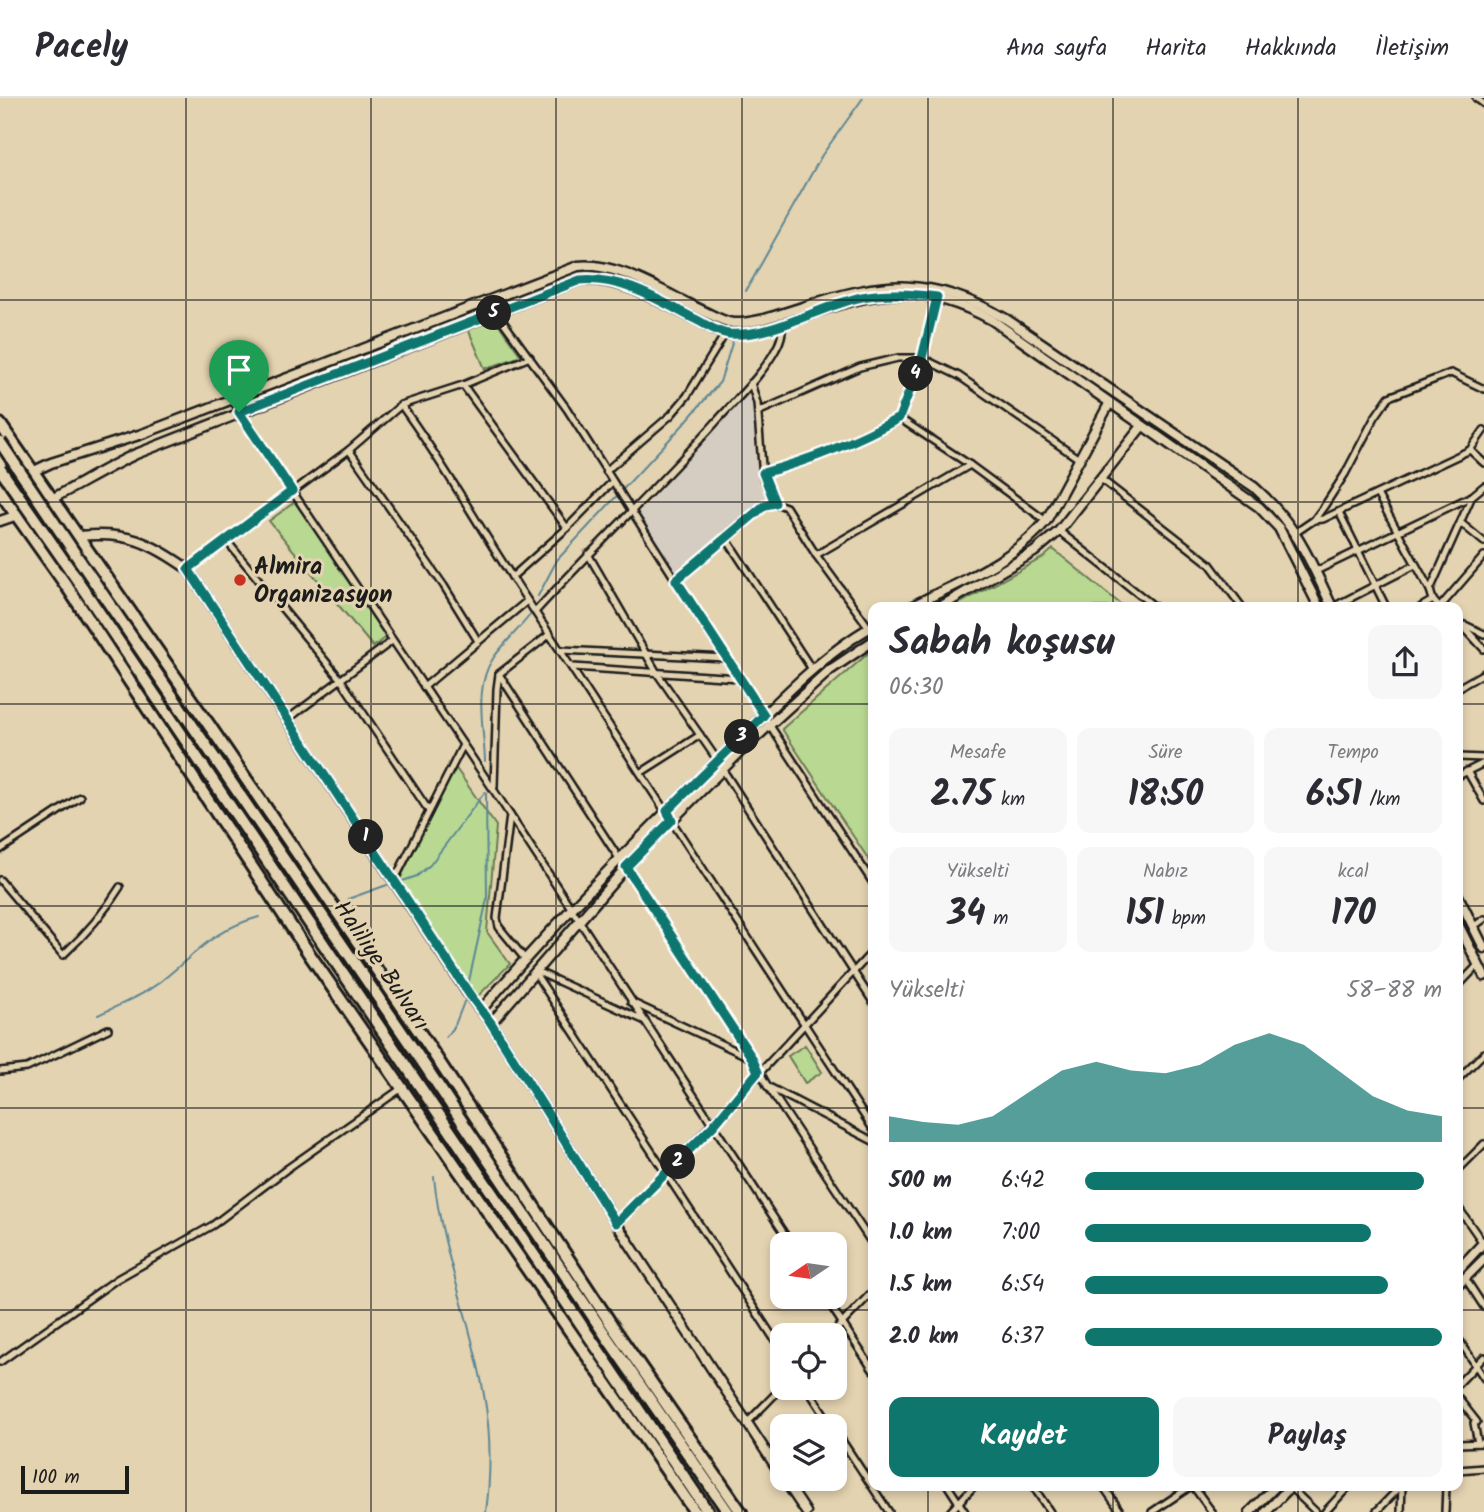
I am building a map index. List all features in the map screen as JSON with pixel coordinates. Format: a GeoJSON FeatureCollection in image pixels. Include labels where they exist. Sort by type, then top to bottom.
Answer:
{"type":"FeatureCollection","features":[{"type":"Feature","properties":{"kind":"highway"},"geometry":{"type":"LineString","coordinates":[[0,424],[422,1036],[517,1184],[689,1440],[741,1512]]}},
{"type":"Feature","properties":{"kind":"highway","name":"Haliliye Bulvarı"},"geometry":{"type":"LineString","coordinates":[[0,442],[600,1328],[728,1512]]}},
{"type":"Feature","properties":{"kind":"highway","name":"Haliliye Bulvarı"},"geometry":{"type":"LineString","coordinates":[[0,470],[708,1512]]}},
{"type":"Feature","properties":{"kind":"highway"},"geometry":{"type":"LineString","coordinates":[[0,490],[199,784],[310,956],[695,1512]]}},
{"type":"Feature","properties":{"kind":"highway"},"geometry":{"type":"LineString","coordinates":[[207,722],[288,864]]}},
{"type":"Feature","properties":{"kind":"highway"},"geometry":{"type":"LineString","coordinates":[[199,784],[273,871]]}},
{"type":"Feature","properties":{"kind":"highway"},"geometry":{"type":"LineString","coordinates":[[425,1066],[517,1184]]}},
{"type":"Feature","properties":{"kind":"highway"},"geometry":{"type":"LineString","coordinates":[[412,1076],[491,1214]]}},
{"type":"Feature","properties":{"kind":"main road"},"geometry":{"type":"LineString","coordinates":[[0,490],[33,470],[233,400],[578,266],[591,265],[627,276],[729,323],[768,318],[861,289],[905,286],[937,289],[967,298],[1006,319],[1254,487],[1276,507],[1295,533],[1331,602]]}},
{"type":"Feature","properties":{"kind":"main road"},"geometry":{"type":"LineString","coordinates":[[0,521],[18,515],[116,463],[239,412],[580,280],[603,280],[652,298],[725,334],[755,331],[783,324],[861,297],[895,294],[937,297],[992,320],[1259,507],[1279,528],[1316,602]]}},
{"type":"Feature","properties":{"kind":"main road"},"geometry":{"type":"LineString","coordinates":[[920,602],[998,561],[1034,535],[1046,521],[1109,404]]}},
{"type":"Feature","properties":{"kind":"main road"},"geometry":{"type":"LineString","coordinates":[[949,602],[1034,552],[1059,531],[1142,426]]}},
{"type":"Feature","properties":{"kind":"main road"},"geometry":{"type":"LineString","coordinates":[[79,536],[105,534],[141,540],[188,569],[491,1023],[616,1223],[770,1458]]}},
{"type":"Feature","properties":{"kind":"main road"},"geometry":{"type":"LineString","coordinates":[[491,1023],[667,811],[764,715],[813,671],[868,632]]}},
{"type":"Feature","properties":{"kind":"main road"},"geometry":{"type":"LineString","coordinates":[[481,1010],[571,911],[672,820],[830,670],[868,644]]}},
{"type":"Feature","properties":{"kind":"main road"},"geometry":{"type":"LineString","coordinates":[[1463,907],[1484,948]]}},
{"type":"Feature","properties":{"kind":"main road"},"geometry":{"type":"LineString","coordinates":[[1463,934],[1484,976]]}},
{"type":"Feature","properties":{"kind":"main road"},"geometry":{"type":"LineString","coordinates":[[1463,1265],[1484,1243]]}},
{"type":"Feature","properties":{"kind":"main road"},"geometry":{"type":"LineString","coordinates":[[1465,1279],[1484,1259]]}},
{"type":"Feature","properties":{"kind":"main road"},"geometry":{"type":"LineString","coordinates":[[792,1491],[806,1512]]}},
{"type":"Feature","properties":{"kind":"main road"},"geometry":{"type":"LineString","coordinates":[[1250,1512],[1269,1491]]}},
{"type":"Feature","properties":{"kind":"main road"},"geometry":{"type":"LineString","coordinates":[[1266,1512],[1286,1491]]}},
{"type":"Feature","properties":{"kind":"street"},"geometry":{"type":"LineString","coordinates":[[1476,98],[1484,104]]}},
{"type":"Feature","properties":{"kind":"street"},"geometry":{"type":"LineString","coordinates":[[763,473],[800,463],[869,434],[899,418],[922,358],[937,297]]}},
{"type":"Feature","properties":{"kind":"street"},"geometry":{"type":"LineString","coordinates":[[496,312],[567,410],[868,875]]}},
{"type":"Feature","properties":{"kind":"street"},"geometry":{"type":"LineString","coordinates":[[535,611],[588,554],[632,513],[751,383],[775,352],[782,339],[783,324]]}},
{"type":"Feature","properties":{"kind":"street"},"geometry":{"type":"LineString","coordinates":[[606,471],[671,415],[687,396],[725,334]]}},
{"type":"Feature","properties":{"kind":"street"},"geometry":{"type":"LineString","coordinates":[[188,569],[349,450],[401,405],[463,385],[530,358]]}},
{"type":"Feature","properties":{"kind":"street"},"geometry":{"type":"LineString","coordinates":[[758,412],[860,368],[898,358],[922,358],[958,376],[1079,459]]}},
{"type":"Feature","properties":{"kind":"street"},"geometry":{"type":"LineString","coordinates":[[1295,533],[1314,520],[1339,484],[1375,416],[1389,397],[1451,373],[1484,388]]}},
{"type":"Feature","properties":{"kind":"street"},"geometry":{"type":"LineString","coordinates":[[751,383],[758,412],[763,473],[775,503]]}},
{"type":"Feature","properties":{"kind":"street"},"geometry":{"type":"LineString","coordinates":[[463,385],[568,528]]}},
{"type":"Feature","properties":{"kind":"street"},"geometry":{"type":"LineString","coordinates":[[233,400],[392,641],[494,789],[782,1232]]}},
{"type":"Feature","properties":{"kind":"street"},"geometry":{"type":"LineString","coordinates":[[401,405],[433,449],[527,601],[868,1118]]}},
{"type":"Feature","properties":{"kind":"street"},"geometry":{"type":"LineString","coordinates":[[899,418],[970,465],[1046,521]]}},
{"type":"Feature","properties":{"kind":"street"},"geometry":{"type":"LineString","coordinates":[[1314,520],[1324,519],[1470,450],[1484,430]]}},
{"type":"Feature","properties":{"kind":"street"},"geometry":{"type":"LineString","coordinates":[[349,450],[444,586],[478,640]]}},
{"type":"Feature","properties":{"kind":"street"},"geometry":{"type":"LineString","coordinates":[[1470,450],[1484,463]]}},
{"type":"Feature","properties":{"kind":"street"},"geometry":{"type":"LineString","coordinates":[[816,555],[970,465]]}},
{"type":"Feature","properties":{"kind":"street"},"geometry":{"type":"LineString","coordinates":[[1101,479],[1210,564],[1238,602]]}},
{"type":"Feature","properties":{"kind":"street"},"geometry":{"type":"LineString","coordinates":[[512,577],[614,484]]}},
{"type":"Feature","properties":{"kind":"street"},"geometry":{"type":"LineString","coordinates":[[1316,571],[1472,496],[1484,486]]}},
{"type":"Feature","properties":{"kind":"street"},"geometry":{"type":"LineString","coordinates":[[1377,494],[1430,590],[1433,600],[1430,602]]}},
{"type":"Feature","properties":{"kind":"street"},"geometry":{"type":"LineString","coordinates":[[1430,590],[1472,496]]}},
{"type":"Feature","properties":{"kind":"street"},"geometry":{"type":"LineString","coordinates":[[676,580],[765,505],[775,503],[786,507],[816,555],[868,624]]}},
{"type":"Feature","properties":{"kind":"street"},"geometry":{"type":"LineString","coordinates":[[1339,512],[1383,602]]}},
{"type":"Feature","properties":{"kind":"street"},"geometry":{"type":"LineString","coordinates":[[1461,523],[1484,542]]}},
{"type":"Feature","properties":{"kind":"street"},"geometry":{"type":"LineString","coordinates":[[1059,531],[1150,602]]}},
{"type":"Feature","properties":{"kind":"street"},"geometry":{"type":"LineString","coordinates":[[726,538],[813,671]]}},
{"type":"Feature","properties":{"kind":"street"},"geometry":{"type":"LineString","coordinates":[[226,540],[341,680],[429,811]]}},
{"type":"Feature","properties":{"kind":"street"},"geometry":{"type":"LineString","coordinates":[[588,554],[657,673],[718,761]]}},
{"type":"Feature","properties":{"kind":"street"},"geometry":{"type":"LineString","coordinates":[[1444,602],[1484,556]]}},
{"type":"Feature","properties":{"kind":"street"},"geometry":{"type":"LineString","coordinates":[[1343,602],[1416,565]]}},
{"type":"Feature","properties":{"kind":"street"},"geometry":{"type":"LineString","coordinates":[[424,687],[527,601]]}},
{"type":"Feature","properties":{"kind":"street"},"geometry":{"type":"LineString","coordinates":[[1463,624],[1484,634]]}},
{"type":"Feature","properties":{"kind":"street"},"geometry":{"type":"LineString","coordinates":[[1463,626],[1484,649]]}},
{"type":"Feature","properties":{"kind":"street"},"geometry":{"type":"LineString","coordinates":[[494,789],[499,674],[550,634]]}},
{"type":"Feature","properties":{"kind":"street"},"geometry":{"type":"LineString","coordinates":[[289,719],[392,641]]}},
{"type":"Feature","properties":{"kind":"street"},"geometry":{"type":"LineString","coordinates":[[561,650],[726,658]]}},
{"type":"Feature","properties":{"kind":"street"},"geometry":{"type":"LineString","coordinates":[[573,667],[739,678]]}},
{"type":"Feature","properties":{"kind":"street"},"geometry":{"type":"LineString","coordinates":[[1463,685],[1484,673]]}},
{"type":"Feature","properties":{"kind":"street"},"geometry":{"type":"LineString","coordinates":[[499,674],[868,1238]]}},
{"type":"Feature","properties":{"kind":"street"},"geometry":{"type":"LineString","coordinates":[[642,772],[700,735]]}},
{"type":"Feature","properties":{"kind":"street"},"geometry":{"type":"LineString","coordinates":[[394,881],[463,744]]}},
{"type":"Feature","properties":{"kind":"street"},"geometry":{"type":"LineString","coordinates":[[1463,758],[1484,761]]}},
{"type":"Feature","properties":{"kind":"street"},"geometry":{"type":"LineString","coordinates":[[1463,773],[1484,761]]}},
{"type":"Feature","properties":{"kind":"street"},"geometry":{"type":"LineString","coordinates":[[723,770],[868,994]]}},
{"type":"Feature","properties":{"kind":"street"},"geometry":{"type":"LineString","coordinates":[[1467,771],[1484,801]]}},
{"type":"Feature","properties":{"kind":"street"},"geometry":{"type":"LineString","coordinates":[[0,850],[80,797]]}},
{"type":"Feature","properties":{"kind":"street"},"geometry":{"type":"LineString","coordinates":[[510,815],[498,918],[499,927],[525,959]]}},
{"type":"Feature","properties":{"kind":"street"},"geometry":{"type":"LineString","coordinates":[[0,880],[63,955],[103,914],[120,887]]}},
{"type":"Feature","properties":{"kind":"street"},"geometry":{"type":"LineString","coordinates":[[1472,927],[1484,919]]}},
{"type":"Feature","properties":{"kind":"street"},"geometry":{"type":"LineString","coordinates":[[616,1223],[713,1126],[758,1072],[806,1026],[868,956]]}},
{"type":"Feature","properties":{"kind":"street"},"geometry":{"type":"LineString","coordinates":[[1463,981],[1478,965]]}},
{"type":"Feature","properties":{"kind":"street"},"geometry":{"type":"LineString","coordinates":[[536,972],[643,1020]]}},
{"type":"Feature","properties":{"kind":"street"},"geometry":{"type":"LineString","coordinates":[[536,972],[770,1332]]}},
{"type":"Feature","properties":{"kind":"street"},"geometry":{"type":"LineString","coordinates":[[631,1002],[752,1058]]}},
{"type":"Feature","properties":{"kind":"street"},"geometry":{"type":"LineString","coordinates":[[0,1071],[27,1068],[108,1029]]}},
{"type":"Feature","properties":{"kind":"street"},"geometry":{"type":"LineString","coordinates":[[1463,1074],[1484,1053]]}},
{"type":"Feature","properties":{"kind":"street"},"geometry":{"type":"LineString","coordinates":[[767,1086],[868,1138]]}},
{"type":"Feature","properties":{"kind":"street"},"geometry":{"type":"LineString","coordinates":[[0,1362],[117,1279],[213,1225],[288,1168],[402,1088]]}},
{"type":"Feature","properties":{"kind":"street"},"geometry":{"type":"LineString","coordinates":[[1463,1165],[1484,1144]]}},
{"type":"Feature","properties":{"kind":"street"},"geometry":{"type":"LineString","coordinates":[[1463,1214],[1484,1243]]}},
{"type":"Feature","properties":{"kind":"street"},"geometry":{"type":"LineString","coordinates":[[1465,1279],[1484,1307]]}},
{"type":"Feature","properties":{"kind":"street"},"geometry":{"type":"LineString","coordinates":[[833,1309],[842,1323],[868,1296]]}},
{"type":"Feature","properties":{"kind":"street"},"geometry":{"type":"LineString","coordinates":[[847,1331],[868,1362]]}},
{"type":"Feature","properties":{"kind":"street"},"geometry":{"type":"LineString","coordinates":[[1463,1346],[1484,1378]]}},
{"type":"Feature","properties":{"kind":"street"},"geometry":{"type":"LineString","coordinates":[[1463,1379],[1484,1357]]}},
{"type":"Feature","properties":{"kind":"street"},"geometry":{"type":"LineString","coordinates":[[747,1423],[770,1399]]}},
{"type":"Feature","properties":{"kind":"street"},"geometry":{"type":"LineString","coordinates":[[1463,1404],[1477,1422],[1474,1423],[1481,1443],[1463,1444]]}},
{"type":"Feature","properties":{"kind":"street"},"geometry":{"type":"LineString","coordinates":[[847,1449],[868,1480]]}},
{"type":"Feature","properties":{"kind":"street"},"geometry":{"type":"LineString","coordinates":[[1463,1470],[1484,1468]]}},
{"type":"Feature","properties":{"kind":"street"},"geometry":{"type":"LineString","coordinates":[[875,1491],[889,1512]]}},
{"type":"Feature","properties":{"kind":"street"},"geometry":{"type":"LineString","coordinates":[[951,1491],[965,1512]]}},
{"type":"Feature","properties":{"kind":"street"},"geometry":{"type":"LineString","coordinates":[[950,1512],[969,1491]]}},
{"type":"Feature","properties":{"kind":"street"},"geometry":{"type":"LineString","coordinates":[[1036,1491],[1050,1512]]}},
{"type":"Feature","properties":{"kind":"street"},"geometry":{"type":"LineString","coordinates":[[1106,1491],[1121,1512]]}},
{"type":"Feature","properties":{"kind":"street"},"geometry":{"type":"LineString","coordinates":[[1152,1512],[1184,1491]]}},
{"type":"Feature","properties":{"kind":"street"},"geometry":{"type":"LineString","coordinates":[[1196,1491],[1212,1512]]}},
{"type":"Feature","properties":{"kind":"street"},"geometry":{"type":"LineString","coordinates":[[1296,1491],[1316,1512]]}},
{"type":"Feature","properties":{"kind":"street"},"geometry":{"type":"LineString","coordinates":[[1325,1512],[1344,1491]]}},
{"type":"Feature","properties":{"kind":"street"},"geometry":{"type":"LineString","coordinates":[[1376,1512],[1397,1491]]}},
{"type":"Feature","properties":{"kind":"street"},"geometry":{"type":"LineString","coordinates":[[1401,1512],[1402,1491]]}},
{"type":"Feature","properties":{"kind":"street"},"geometry":{"type":"LineString","coordinates":[[1445,1512],[1447,1491]]}},
{"type":"Feature","properties":{"kind":"shaded area"},"geometry":{"type":"Polygon","coordinates":[[[748,394],[753,407],[757,482],[766,498],[730,531],[722,532],[710,543],[707,551],[680,576],[674,576],[635,517],[748,394]]]}},
{"type":"Feature","properties":{"kind":"green space"},"geometry":{"type":"Polygon","coordinates":[[[495,319],[521,356],[485,369],[468,329],[495,319]]]}},
{"type":"Feature","properties":{"kind":"green space"},"geometry":{"type":"Polygon","coordinates":[[[296,501],[386,637],[373,647],[269,521],[296,501]]]}},
{"type":"Feature","properties":{"kind":"green space"},"geometry":{"type":"Polygon","coordinates":[[[1053,549],[1118,602],[962,602],[1044,557],[1053,549]]]}},
{"type":"Feature","properties":{"kind":"green space"},"geometry":{"type":"Polygon","coordinates":[[[868,653],[868,858],[782,729],[868,653]]]}},
{"type":"Feature","properties":{"kind":"green space"},"geometry":{"type":"Polygon","coordinates":[[[455,767],[496,826],[487,932],[510,964],[473,1001],[398,883],[455,767]]]}},
{"type":"Feature","properties":{"kind":"green space"},"geometry":{"type":"Polygon","coordinates":[[[805,1045],[822,1072],[805,1083],[788,1056],[805,1045]]]}},
{"type":"Feature","properties":{"kind":"waterway"},"geometry":{"type":"LineString","coordinates":[[746,291],[822,155],[863,98]]}},
{"type":"Feature","properties":{"kind":"waterway"},"geometry":{"type":"LineString","coordinates":[[538,596],[557,560],[720,382],[733,340]]}},
{"type":"Feature","properties":{"kind":"waterway"},"geometry":{"type":"LineString","coordinates":[[485,761],[481,708],[484,681],[494,657],[530,615]]}},
{"type":"Feature","properties":{"kind":"waterway"},"geometry":{"type":"LineString","coordinates":[[400,882],[417,876],[430,865],[485,792]]}},
{"type":"Feature","properties":{"kind":"waterway"},"geometry":{"type":"LineString","coordinates":[[469,981],[487,899],[486,793]]}},
{"type":"Feature","properties":{"kind":"waterway"},"geometry":{"type":"LineString","coordinates":[[348,899],[387,885]]}},
{"type":"Feature","properties":{"kind":"waterway"},"geometry":{"type":"LineString","coordinates":[[98,1015],[153,987],[217,936],[259,917]]}},
{"type":"Feature","properties":{"kind":"waterway"},"geometry":{"type":"LineString","coordinates":[[446,1037],[455,1025],[464,1002]]}},
{"type":"Feature","properties":{"kind":"waterway"},"geometry":{"type":"LineString","coordinates":[[434,1177],[443,1232],[479,1367],[486,1409],[490,1453],[486,1512]]}},
{"type":"Feature","properties":{"kind":"place","name":"Almira Organizasyon"},"geometry":{"type":"Point","coordinates":[240,580]}},
{"type":"Feature","properties":{"kind":"route"},"geometry":{"type":"LineString","coordinates":[[580,280],[603,280],[621,285],[725,334],[742,334],[783,324],[861,297],[895,294],[937,297],[922,358],[899,418],[869,434],[800,463],[763,473],[775,503],[765,505],[676,580],[764,715],[667,811],[672,820],[626,867],[752,1058],[758,1072],[713,1126],[616,1223],[491,1023],[188,569],[292,491],[239,412],[580,280]]}}]}
